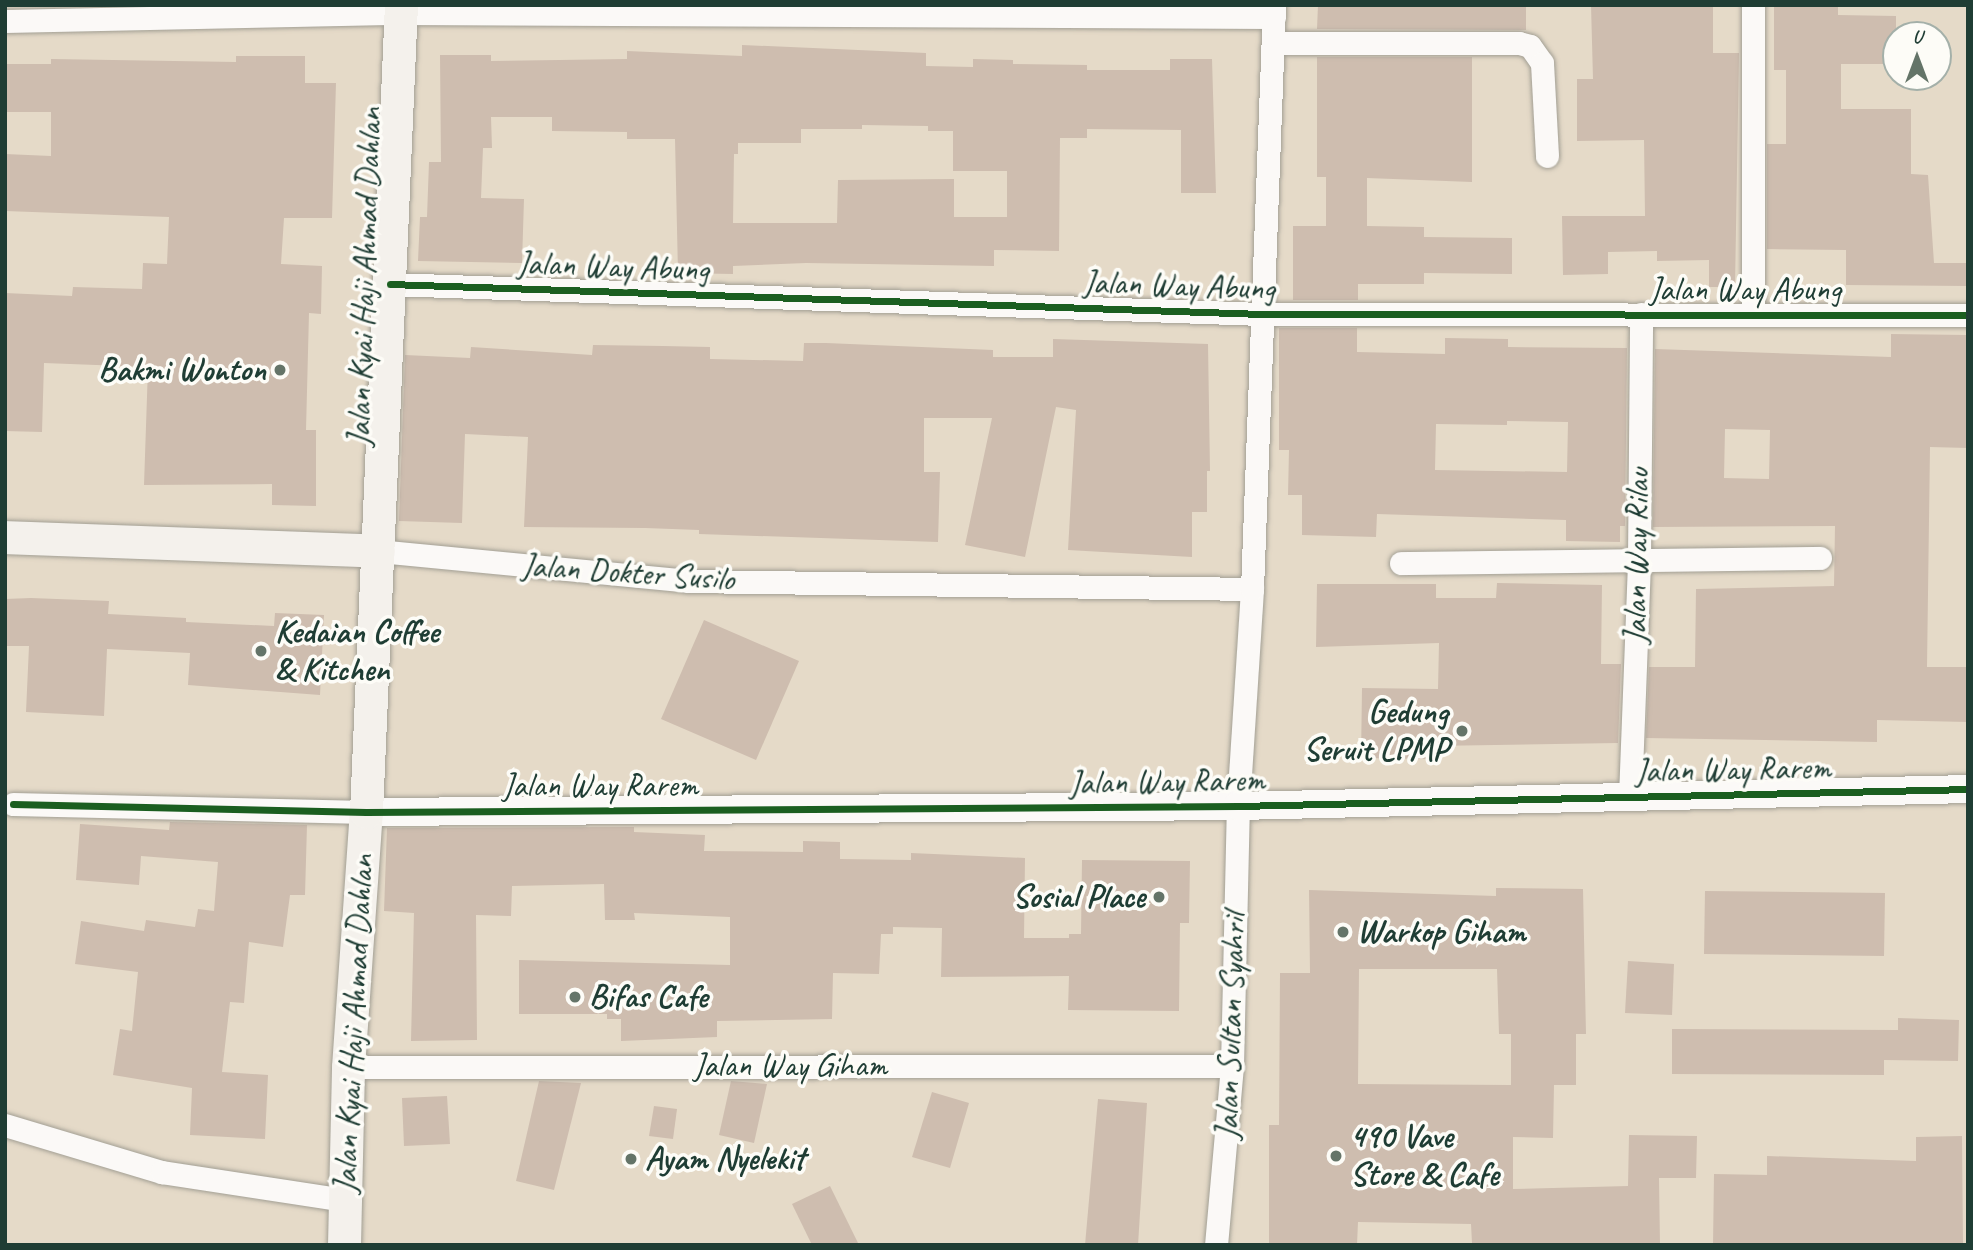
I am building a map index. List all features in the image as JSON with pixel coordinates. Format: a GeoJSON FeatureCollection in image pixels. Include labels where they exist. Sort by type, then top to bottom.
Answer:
{"type":"FeatureCollection","features":[{"type":"Feature","properties":{"kind":"main road","name":"Jalan Kyai Haji Ahmad Dahlan"},"geometry":{"type":"LineString","coordinates":[[344,1245],[348,1067],[366,812],[401,9]]}},
{"type":"Feature","properties":{"kind":"main road","name":"Jalan Dokter Susilo"},"geometry":{"type":"LineString","coordinates":[[5,537],[378,551]]}},
{"type":"Feature","properties":{"kind":"street"},"geometry":{"type":"LineString","coordinates":[[1753,5],[1753,315]]}},
{"type":"Feature","properties":{"kind":"street"},"geometry":{"type":"LineString","coordinates":[[5,21],[401,9],[1274,11]]}},
{"type":"Feature","properties":{"kind":"street","name":"Jalan Sultan Syahril"},"geometry":{"type":"LineString","coordinates":[[1216,1245],[1232,1066],[1238,806],[1252,589],[1274,11]]}},
{"type":"Feature","properties":{"kind":"street"},"geometry":{"type":"LineString","coordinates":[[1274,43],[1519,43],[1530,46],[1542,64],[1547,156]]}},
{"type":"Feature","properties":{"kind":"street","name":"Jalan Way Abung"},"geometry":{"type":"LineString","coordinates":[[390,284],[1261,314],[1968,315]]}},
{"type":"Feature","properties":{"kind":"street","name":"Jalan Way Rilau"},"geometry":{"type":"LineString","coordinates":[[1630,797],[1639,560],[1641,314]]}},
{"type":"Feature","properties":{"kind":"street","name":"Jalan Dokter Susilo"},"geometry":{"type":"LineString","coordinates":[[378,551],[688,581],[1252,589]]}},
{"type":"Feature","properties":{"kind":"street"},"geometry":{"type":"LineString","coordinates":[[1401,563],[1820,558]]}},
{"type":"Feature","properties":{"kind":"street","name":"Jalan Way Rarem"},"geometry":{"type":"LineString","coordinates":[[366,812],[1238,806],[1968,789]]}},
{"type":"Feature","properties":{"kind":"street"},"geometry":{"type":"LineString","coordinates":[[13,804],[366,812]]}},
{"type":"Feature","properties":{"kind":"street","name":"Jalan Way Giham"},"geometry":{"type":"LineString","coordinates":[[348,1067],[1232,1066]]}},
{"type":"Feature","properties":{"kind":"street"},"geometry":{"type":"LineString","coordinates":[[5,1125],[162,1172],[344,1200]]}},
{"type":"Feature","properties":{"kind":"building"},"geometry":{"type":"Polygon","coordinates":[[[1318,5],[1526,5],[1526,30],[1317,29],[1318,5]]]}},
{"type":"Feature","properties":{"kind":"building"},"geometry":{"type":"Polygon","coordinates":[[[1591,5],[1713,5],[1713,53],[1739,53],[1735,287],[1709,287],[1709,260],[1657,261],[1657,251],[1608,252],[1608,274],[1563,275],[1562,216],[1645,216],[1644,140],[1577,141],[1577,79],[1593,79],[1591,5]]]}},
{"type":"Feature","properties":{"kind":"building"},"geometry":{"type":"Polygon","coordinates":[[[1774,5],[1838,5],[1838,15],[1896,16],[1896,21],[1882,21],[1882,64],[1841,64],[1841,109],[1911,109],[1911,174],[1928,175],[1934,263],[1968,263],[1968,286],[1846,285],[1846,250],[1767,249],[1767,144],[1786,144],[1786,70],[1774,70],[1774,5]]]}},
{"type":"Feature","properties":{"kind":"building"},"geometry":{"type":"Polygon","coordinates":[[[742,45],[926,53],[926,66],[973,67],[973,59],[1013,60],[1013,64],[1087,65],[1087,70],[1170,70],[1170,59],[1212,59],[1216,193],[1181,193],[1181,130],[1087,129],[1087,138],[1060,138],[1059,251],[994,250],[994,266],[806,263],[733,266],[733,274],[678,273],[675,139],[627,139],[627,132],[552,131],[552,117],[491,117],[492,148],[483,148],[481,198],[524,199],[522,263],[418,261],[420,217],[427,217],[429,162],[441,162],[440,55],[491,55],[491,61],[627,59],[627,51],[742,56],[742,45]],[[862,125],[862,129],[801,129],[801,143],[738,143],[738,154],[734,154],[733,223],[837,223],[838,180],[954,179],[954,217],[1007,217],[1007,171],[953,171],[953,131],[928,131],[928,126],[862,125]]]}},
{"type":"Feature","properties":{"kind":"building"},"geometry":{"type":"Polygon","coordinates":[[[236,56],[305,56],[305,83],[336,83],[332,218],[284,218],[281,264],[322,266],[321,314],[309,313],[306,430],[316,430],[316,506],[272,505],[272,484],[144,485],[148,367],[44,363],[42,432],[5,431],[5,293],[72,296],[73,287],[142,289],[143,263],[167,264],[169,217],[5,211],[5,154],[51,156],[51,112],[5,112],[5,64],[51,64],[51,59],[236,62],[236,56]]]}},
{"type":"Feature","properties":{"kind":"building"},"geometry":{"type":"Polygon","coordinates":[[[1317,57],[1472,57],[1472,182],[1367,178],[1367,226],[1424,227],[1424,237],[1512,238],[1512,274],[1424,273],[1424,284],[1358,284],[1358,300],[1293,300],[1293,226],[1326,226],[1326,177],[1317,177],[1317,57]]]}},
{"type":"Feature","properties":{"kind":"building"},"geometry":{"type":"Polygon","coordinates":[[[1279,328],[1357,328],[1357,352],[1445,354],[1445,338],[1508,339],[1508,347],[1627,348],[1625,526],[1620,526],[1620,542],[1566,541],[1566,520],[1377,514],[1376,537],[1302,535],[1302,495],[1288,495],[1289,450],[1279,450],[1279,328]],[[1568,422],[1436,424],[1435,470],[1567,472],[1568,422]]]}},
{"type":"Feature","properties":{"kind":"building"},"geometry":{"type":"Polygon","coordinates":[[[1891,334],[1968,335],[1968,448],[1930,447],[1927,667],[1968,667],[1968,722],[1877,720],[1877,742],[1646,738],[1649,667],[1695,667],[1696,589],[1834,586],[1835,526],[1653,527],[1655,349],[1891,357],[1891,334]],[[1725,429],[1724,478],[1769,479],[1770,430],[1725,429]]]}},
{"type":"Feature","properties":{"kind":"building"},"geometry":{"type":"Polygon","coordinates":[[[1053,339],[1208,344],[1210,471],[1207,471],[1207,512],[1192,512],[1192,557],[1068,550],[1076,410],[1056,407],[1025,557],[965,545],[992,418],[924,418],[924,472],[940,472],[938,542],[699,534],[699,530],[645,528],[524,527],[528,437],[465,434],[462,523],[399,521],[405,355],[470,358],[471,347],[592,355],[593,345],[663,346],[710,347],[710,359],[803,361],[804,343],[826,343],[993,350],[993,357],[1053,357],[1053,339]]]}},
{"type":"Feature","properties":{"kind":"building"},"geometry":{"type":"Polygon","coordinates":[[[1497,583],[1602,585],[1601,664],[1621,664],[1618,743],[1432,746],[1431,759],[1361,758],[1362,688],[1438,689],[1439,643],[1316,647],[1317,584],[1436,584],[1436,598],[1496,598],[1497,583]]]}},
{"type":"Feature","properties":{"kind":"building"},"geometry":{"type":"Polygon","coordinates":[[[5,599],[109,601],[108,614],[186,618],[186,622],[274,626],[275,613],[324,615],[320,695],[188,685],[190,653],[107,649],[104,716],[26,712],[29,646],[5,646],[5,599]]]}},
{"type":"Feature","properties":{"kind":"building"},"geometry":{"type":"Polygon","coordinates":[[[704,620],[799,661],[756,760],[661,719],[704,620]]]}},
{"type":"Feature","properties":{"kind":"building"},"geometry":{"type":"Polygon","coordinates":[[[170,822],[307,825],[305,895],[290,895],[283,947],[249,942],[244,1003],[230,1002],[222,1072],[268,1075],[265,1139],[190,1135],[192,1088],[113,1075],[120,1029],[132,1031],[138,972],[75,964],[81,921],[144,931],[146,920],[195,927],[198,909],[214,911],[218,862],[141,856],[139,885],[76,880],[80,824],[169,830],[170,822]]]}},
{"type":"Feature","properties":{"kind":"building"},"geometry":{"type":"Polygon","coordinates":[[[634,827],[634,832],[705,835],[704,851],[803,852],[803,841],[840,842],[840,859],[911,860],[911,853],[1025,858],[1024,938],[1069,938],[1069,934],[1081,934],[1082,860],[1190,861],[1189,923],[1180,923],[1179,1011],[1068,1010],[1069,976],[941,977],[942,928],[893,927],[893,934],[881,934],[879,974],[833,973],[832,1019],[717,1021],[717,1037],[621,1041],[621,1019],[607,1019],[607,1014],[519,1014],[519,960],[730,965],[730,917],[634,913],[635,920],[605,920],[604,884],[512,886],[511,916],[476,915],[477,1040],[411,1041],[414,913],[384,911],[387,828],[634,827]]]}},
{"type":"Feature","properties":{"kind":"building"},"geometry":{"type":"Polygon","coordinates":[[[1496,888],[1583,889],[1586,1034],[1576,1034],[1576,1085],[1554,1085],[1553,1138],[1513,1137],[1513,1189],[1628,1186],[1629,1135],[1697,1136],[1696,1178],[1659,1178],[1660,1245],[1472,1243],[1471,1224],[1358,1222],[1357,1245],[1269,1245],[1269,1125],[1279,1125],[1280,973],[1310,973],[1309,890],[1496,896],[1496,888]],[[1359,969],[1358,1084],[1511,1085],[1511,1034],[1499,1034],[1497,969],[1359,969]]]}},
{"type":"Feature","properties":{"kind":"building"},"geometry":{"type":"Polygon","coordinates":[[[1705,891],[1885,893],[1884,956],[1704,954],[1705,891]]]}},
{"type":"Feature","properties":{"kind":"building"},"geometry":{"type":"Polygon","coordinates":[[[1628,961],[1674,964],[1672,1015],[1625,1013],[1628,961]]]}},
{"type":"Feature","properties":{"kind":"building"},"geometry":{"type":"Polygon","coordinates":[[[1898,1018],[1959,1020],[1958,1061],[1884,1060],[1884,1075],[1672,1074],[1672,1029],[1898,1030],[1898,1018]]]}},
{"type":"Feature","properties":{"kind":"building"},"geometry":{"type":"Polygon","coordinates":[[[539,1081],[581,1083],[554,1190],[516,1181],[539,1081]]]}},
{"type":"Feature","properties":{"kind":"building"},"geometry":{"type":"Polygon","coordinates":[[[731,1081],[767,1084],[754,1143],[719,1135],[731,1081]]]}},
{"type":"Feature","properties":{"kind":"building"},"geometry":{"type":"Polygon","coordinates":[[[932,1092],[969,1103],[950,1168],[912,1157],[932,1092]]]}},
{"type":"Feature","properties":{"kind":"building"},"geometry":{"type":"Polygon","coordinates":[[[447,1096],[450,1144],[404,1146],[402,1098],[447,1096]]]}},
{"type":"Feature","properties":{"kind":"building"},"geometry":{"type":"Polygon","coordinates":[[[1098,1099],[1147,1103],[1138,1245],[1085,1245],[1098,1099]]]}},
{"type":"Feature","properties":{"kind":"building"},"geometry":{"type":"Polygon","coordinates":[[[654,1106],[677,1109],[673,1139],[649,1136],[654,1106]]]}},
{"type":"Feature","properties":{"kind":"building"},"geometry":{"type":"Polygon","coordinates":[[[1962,1136],[1963,1245],[1713,1245],[1714,1174],[1767,1175],[1767,1156],[1916,1161],[1916,1137],[1962,1136]]]}},
{"type":"Feature","properties":{"kind":"building"},"geometry":{"type":"Polygon","coordinates":[[[830,1186],[859,1245],[812,1245],[792,1204],[830,1186]]]}},
{"type":"Feature","properties":{"kind":"cycle path"},"geometry":{"type":"LineString","coordinates":[[390,284],[1261,314],[1968,315]]}},
{"type":"Feature","properties":{"kind":"cycle path"},"geometry":{"type":"LineString","coordinates":[[13,804],[366,812],[1238,806],[1968,789]]}},
{"type":"Feature","properties":{"kind":"place","name":"Bakmi Wonton"},"geometry":{"type":"Point","coordinates":[280,370]}},
{"type":"Feature","properties":{"kind":"place","name":"Kedaian Coffee & Kitchen"},"geometry":{"type":"Point","coordinates":[261,651]}},
{"type":"Feature","properties":{"kind":"place","name":"Gedung Seruit LPMP"},"geometry":{"type":"Point","coordinates":[1462,731]}},
{"type":"Feature","properties":{"kind":"place","name":"Sosial Place"},"geometry":{"type":"Point","coordinates":[1159,897]}},
{"type":"Feature","properties":{"kind":"place","name":"Warkop Giham"},"geometry":{"type":"Point","coordinates":[1343,932]}},
{"type":"Feature","properties":{"kind":"place","name":"Bifas Cafe"},"geometry":{"type":"Point","coordinates":[575,997]}},
{"type":"Feature","properties":{"kind":"place","name":"490 Vave Store & Cafe"},"geometry":{"type":"Point","coordinates":[1336,1156]}},
{"type":"Feature","properties":{"kind":"place","name":"Ayam Nyelekit"},"geometry":{"type":"Point","coordinates":[631,1159]}}]}
